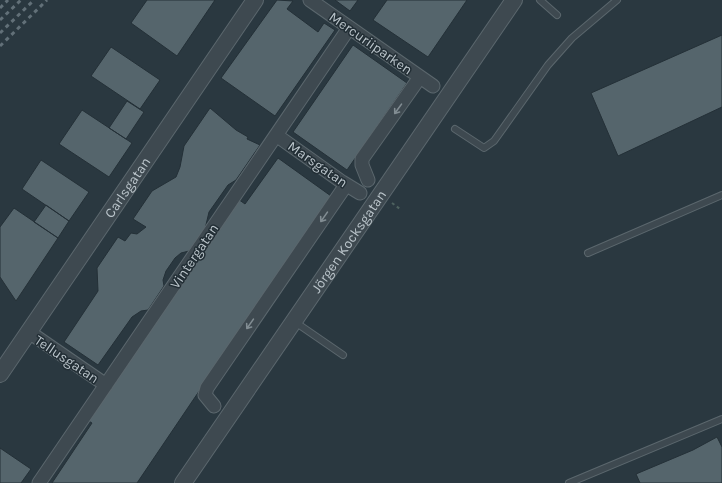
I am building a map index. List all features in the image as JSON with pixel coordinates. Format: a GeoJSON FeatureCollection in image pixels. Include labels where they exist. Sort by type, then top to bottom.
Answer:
{"type":"FeatureCollection","features":[{"type":"Feature","properties":{"kind":"street","name":"Carlsgatan"},"geometry":{"type":"LineString","coordinates":[[0,374],[255,0]]}},
{"type":"Feature","properties":{"kind":"street","name":"Mercuriiparken"},"geometry":{"type":"LineString","coordinates":[[310,0],[433,86]]}},
{"type":"Feature","properties":{"kind":"street","name":"Jörgen Kocksgatan"},"geometry":{"type":"LineString","coordinates":[[183,483],[514,0]]}},
{"type":"Feature","properties":{"kind":"street","name":"Vintergatan"},"geometry":{"type":"LineString","coordinates":[[39,483],[349,28]]}},
{"type":"Feature","properties":{"kind":"street","name":"Jörgen Kocksgatan"},"geometry":{"type":"LineString","coordinates":[[368,180],[362,165],[362,159],[420,77]]}},
{"type":"Feature","properties":{"kind":"street","name":"Marsgatan"},"geometry":{"type":"LineString","coordinates":[[276,135],[346,185],[360,193]]}},
{"type":"Feature","properties":{"kind":"street"},"geometry":{"type":"LineString","coordinates":[[214,406],[205,395],[207,388],[346,185]]}},
{"type":"Feature","properties":{"kind":"street","name":"Tellusgatan"},"geometry":{"type":"LineString","coordinates":[[29,332],[106,385]]}},
{"type":"Feature","properties":{"kind":"lane"},"geometry":{"type":"LineString","coordinates":[[540,0],[557,15]]}},
{"type":"Feature","properties":{"kind":"lane"},"geometry":{"type":"LineString","coordinates":[[455,129],[467,135],[484,148],[494,141],[548,65],[572,38],[617,0]]}},
{"type":"Feature","properties":{"kind":"lane"},"geometry":{"type":"LineString","coordinates":[[588,253],[722,195]]}},
{"type":"Feature","properties":{"kind":"lane"},"geometry":{"type":"LineString","coordinates":[[294,321],[343,355]]}},
{"type":"Feature","properties":{"kind":"lane"},"geometry":{"type":"LineString","coordinates":[[569,483],[722,420]]}},
{"type":"Feature","properties":{"kind":"building"},"geometry":{"type":"Polygon","coordinates":[[[147,0],[215,0],[177,56],[131,23],[147,0]]]}},
{"type":"Feature","properties":{"kind":"building"},"geometry":{"type":"Polygon","coordinates":[[[277,0],[293,1],[287,9],[318,32],[324,23],[335,30],[275,116],[221,78],[277,0]]]}},
{"type":"Feature","properties":{"kind":"building"},"geometry":{"type":"Polygon","coordinates":[[[335,0],[358,0],[350,11],[335,0]]]}},
{"type":"Feature","properties":{"kind":"building"},"geometry":{"type":"Polygon","coordinates":[[[387,0],[467,0],[428,57],[373,20],[387,0]]]}},
{"type":"Feature","properties":{"kind":"building"},"geometry":{"type":"Polygon","coordinates":[[[722,35],[722,107],[618,156],[591,93],[722,35]]]}},
{"type":"Feature","properties":{"kind":"building"},"geometry":{"type":"Polygon","coordinates":[[[353,45],[407,83],[347,170],[293,132],[353,45]]]}},
{"type":"Feature","properties":{"kind":"building"},"geometry":{"type":"Polygon","coordinates":[[[111,47],[160,80],[140,109],[91,76],[111,47]]]}},
{"type":"Feature","properties":{"kind":"building"},"geometry":{"type":"Polygon","coordinates":[[[127,101],[144,112],[126,139],[109,128],[127,101]]]}},
{"type":"Feature","properties":{"kind":"building"},"geometry":{"type":"Polygon","coordinates":[[[210,108],[236,130],[248,137],[247,139],[260,145],[236,180],[228,185],[209,212],[205,229],[189,251],[181,253],[175,258],[166,271],[163,280],[164,286],[148,310],[141,311],[132,317],[98,365],[64,342],[98,291],[97,268],[118,237],[125,241],[131,233],[137,234],[146,227],[133,219],[152,191],[176,177],[180,167],[184,146],[210,108]]]}},
{"type":"Feature","properties":{"kind":"building"},"geometry":{"type":"Polygon","coordinates":[[[82,110],[132,143],[109,177],[59,144],[82,110]]]}},
{"type":"Feature","properties":{"kind":"building"},"geometry":{"type":"Polygon","coordinates":[[[278,158],[331,196],[137,483],[52,483],[92,423],[87,420],[238,199],[245,204],[278,158]]]}},
{"type":"Feature","properties":{"kind":"building"},"geometry":{"type":"Polygon","coordinates":[[[41,160],[89,192],[69,221],[22,189],[41,160]]]}},
{"type":"Feature","properties":{"kind":"building"},"geometry":{"type":"Polygon","coordinates":[[[46,205],[69,221],[58,238],[34,222],[46,205]]]}},
{"type":"Feature","properties":{"kind":"building"},"geometry":{"type":"Polygon","coordinates":[[[14,208],[58,238],[16,301],[0,277],[0,227],[14,208]]]}},
{"type":"Feature","properties":{"kind":"building"},"geometry":{"type":"Polygon","coordinates":[[[717,437],[722,447],[722,483],[640,483],[636,474],[693,450],[717,437]]]}},
{"type":"Feature","properties":{"kind":"building"},"geometry":{"type":"Polygon","coordinates":[[[0,448],[31,469],[21,483],[0,483],[0,448]]]}},
{"type":"Feature","properties":{"kind":"railway"},"geometry":{"type":"LineString","coordinates":[[0,8],[8,0]]}},
{"type":"Feature","properties":{"kind":"railway"},"geometry":{"type":"LineString","coordinates":[[0,20],[21,0]]}},
{"type":"Feature","properties":{"kind":"railway"},"geometry":{"type":"LineString","coordinates":[[0,33],[34,0]]}},
{"type":"Feature","properties":{"kind":"railway"},"geometry":{"type":"LineString","coordinates":[[0,46],[47,0]]}}]}
